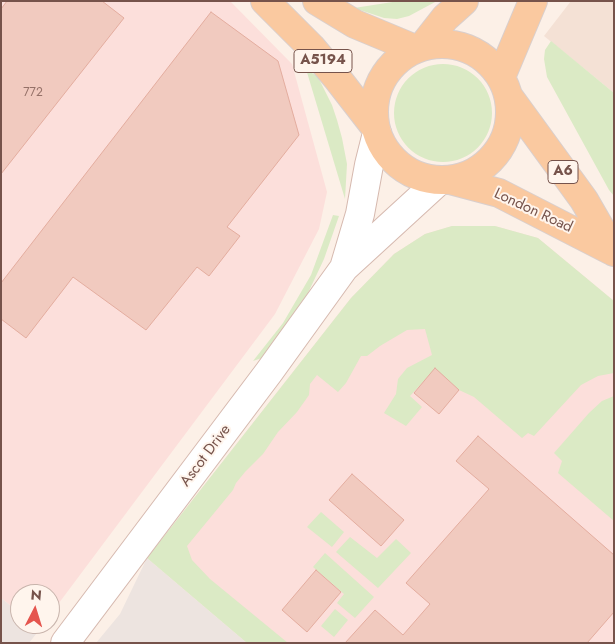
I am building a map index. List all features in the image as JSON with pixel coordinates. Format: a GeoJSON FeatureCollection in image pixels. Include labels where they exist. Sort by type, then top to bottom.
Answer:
{"type":"FeatureCollection","features":[{"type":"Feature","properties":{"kind":"main road","name":"A5194"},"geometry":{"type":"LineString","coordinates":[[265,1],[337,78],[376,130]]}},
{"type":"Feature","properties":{"kind":"main road"},"geometry":{"type":"LineString","coordinates":[[317,1],[356,24],[419,48]]}},
{"type":"Feature","properties":{"kind":"main road"},"geometry":{"type":"LineString","coordinates":[[419,48],[445,18],[464,1]]}},
{"type":"Feature","properties":{"kind":"main road"},"geometry":{"type":"LineString","coordinates":[[505,87],[533,1]]}},
{"type":"Feature","properties":{"kind":"main road"},"geometry":{"type":"LineString","coordinates":[[438,44],[452,44],[467,48],[480,55],[492,65],[505,87],[511,111],[505,139],[498,151],[488,162],[464,176],[445,180],[428,179],[396,163],[382,144],[376,130],[375,104],[381,81],[390,68],[401,57],[419,48],[438,44]]}},
{"type":"Feature","properties":{"kind":"main road","name":"London Road"},"geometry":{"type":"LineString","coordinates":[[505,87],[584,200],[613,252]]}},
{"type":"Feature","properties":{"kind":"main road","name":"London Road"},"geometry":{"type":"LineString","coordinates":[[445,180],[499,193],[613,252]]}},
{"type":"Feature","properties":{"kind":"street","name":"Ascot Drive"},"geometry":{"type":"LineString","coordinates":[[344,268],[360,214],[376,130]]}},
{"type":"Feature","properties":{"kind":"street","name":"Ascot Drive"},"geometry":{"type":"LineString","coordinates":[[65,643],[263,380],[344,268],[445,180]]}},
{"type":"Feature","properties":{"kind":"shaded area"},"geometry":{"type":"Polygon","coordinates":[[[1,1],[230,1],[292,64],[327,192],[319,229],[275,314],[60,602],[60,584],[10,584],[10,605],[1,598],[1,1]]]}},
{"type":"Feature","properties":{"kind":"shaded area"},"geometry":{"type":"Polygon","coordinates":[[[571,1],[614,1],[614,93],[544,36],[571,1]]]}},
{"type":"Feature","properties":{"kind":"shaded area"},"geometry":{"type":"Polygon","coordinates":[[[452,226],[495,226],[538,238],[614,301],[614,643],[247,643],[147,558],[351,298],[394,254],[425,234],[452,226]]]}},
{"type":"Feature","properties":{"kind":"shaded area"},"geometry":{"type":"Polygon","coordinates":[[[147,558],[247,643],[96,643],[120,614],[147,558]]]}},
{"type":"Feature","properties":{"kind":"shaded area"},"geometry":{"type":"Polygon","coordinates":[[[1,598],[10,605],[10,634],[36,634],[29,643],[1,643],[1,598]]]}},
{"type":"Feature","properties":{"kind":"green space"},"geometry":{"type":"Polygon","coordinates":[[[399,1],[437,1],[409,16],[397,19],[384,18],[354,8],[399,1]]]}},
{"type":"Feature","properties":{"kind":"green space"},"geometry":{"type":"Polygon","coordinates":[[[551,41],[614,93],[614,196],[547,77],[544,59],[545,50],[551,41]]]}},
{"type":"Feature","properties":{"kind":"green space"},"geometry":{"type":"Polygon","coordinates":[[[443,64],[462,68],[477,79],[488,94],[492,113],[488,132],[477,147],[462,158],[443,162],[424,158],[409,147],[398,132],[394,113],[398,94],[409,79],[424,68],[443,64]]]}},
{"type":"Feature","properties":{"kind":"green space"},"geometry":{"type":"Polygon","coordinates":[[[306,69],[318,77],[337,120],[347,164],[345,199],[306,69]]]}},
{"type":"Feature","properties":{"kind":"green space"},"geometry":{"type":"Polygon","coordinates":[[[333,215],[339,216],[324,259],[308,293],[262,358],[253,361],[283,323],[311,275],[333,215]]]}},
{"type":"Feature","properties":{"kind":"green space"},"geometry":{"type":"Polygon","coordinates":[[[452,226],[495,226],[538,238],[614,301],[614,373],[598,376],[581,385],[534,436],[528,433],[522,438],[474,397],[459,390],[435,369],[410,396],[422,407],[406,426],[384,413],[396,394],[398,379],[407,368],[432,355],[425,329],[407,330],[367,356],[361,356],[346,383],[338,392],[317,375],[310,384],[309,395],[297,412],[278,432],[263,454],[245,472],[233,490],[187,546],[192,560],[210,579],[288,643],[247,643],[147,558],[351,298],[394,254],[425,234],[452,226]]]}},
{"type":"Feature","properties":{"kind":"green space"},"geometry":{"type":"Polygon","coordinates":[[[614,396],[614,521],[558,473],[562,461],[554,453],[589,413],[602,401],[614,396]]]}},
{"type":"Feature","properties":{"kind":"green space"},"geometry":{"type":"Polygon","coordinates":[[[321,512],[344,532],[332,547],[307,527],[321,512]]]}},
{"type":"Feature","properties":{"kind":"green space"},"geometry":{"type":"Polygon","coordinates":[[[350,537],[377,558],[396,539],[411,553],[378,588],[336,552],[350,537]]]}},
{"type":"Feature","properties":{"kind":"green space"},"geometry":{"type":"Polygon","coordinates":[[[325,553],[374,597],[355,618],[337,603],[344,594],[313,567],[325,553]]]}},
{"type":"Feature","properties":{"kind":"green space"},"geometry":{"type":"Polygon","coordinates":[[[335,609],[348,620],[334,637],[321,626],[335,609]]]}},
{"type":"Feature","properties":{"kind":"building"},"geometry":{"type":"Polygon","coordinates":[[[7,1],[102,1],[124,18],[1,174],[1,9],[7,1]]]}},
{"type":"Feature","properties":{"kind":"building"},"geometry":{"type":"Polygon","coordinates":[[[211,12],[278,61],[299,135],[227,227],[240,236],[209,276],[197,267],[146,330],[73,277],[26,338],[1,319],[1,283],[211,12]]]}},
{"type":"Feature","properties":{"kind":"building"},"geometry":{"type":"Polygon","coordinates":[[[435,368],[459,390],[439,414],[414,393],[435,368]]]}},
{"type":"Feature","properties":{"kind":"building"},"geometry":{"type":"Polygon","coordinates":[[[478,436],[614,555],[614,612],[587,643],[345,643],[375,610],[403,635],[430,604],[406,583],[489,489],[456,461],[478,436]]]}},
{"type":"Feature","properties":{"kind":"building"},"geometry":{"type":"Polygon","coordinates":[[[352,474],[404,520],[381,546],[329,500],[352,474]]]}},
{"type":"Feature","properties":{"kind":"building"},"geometry":{"type":"Polygon","coordinates":[[[316,570],[341,592],[307,632],[282,610],[316,570]]]}}]}
